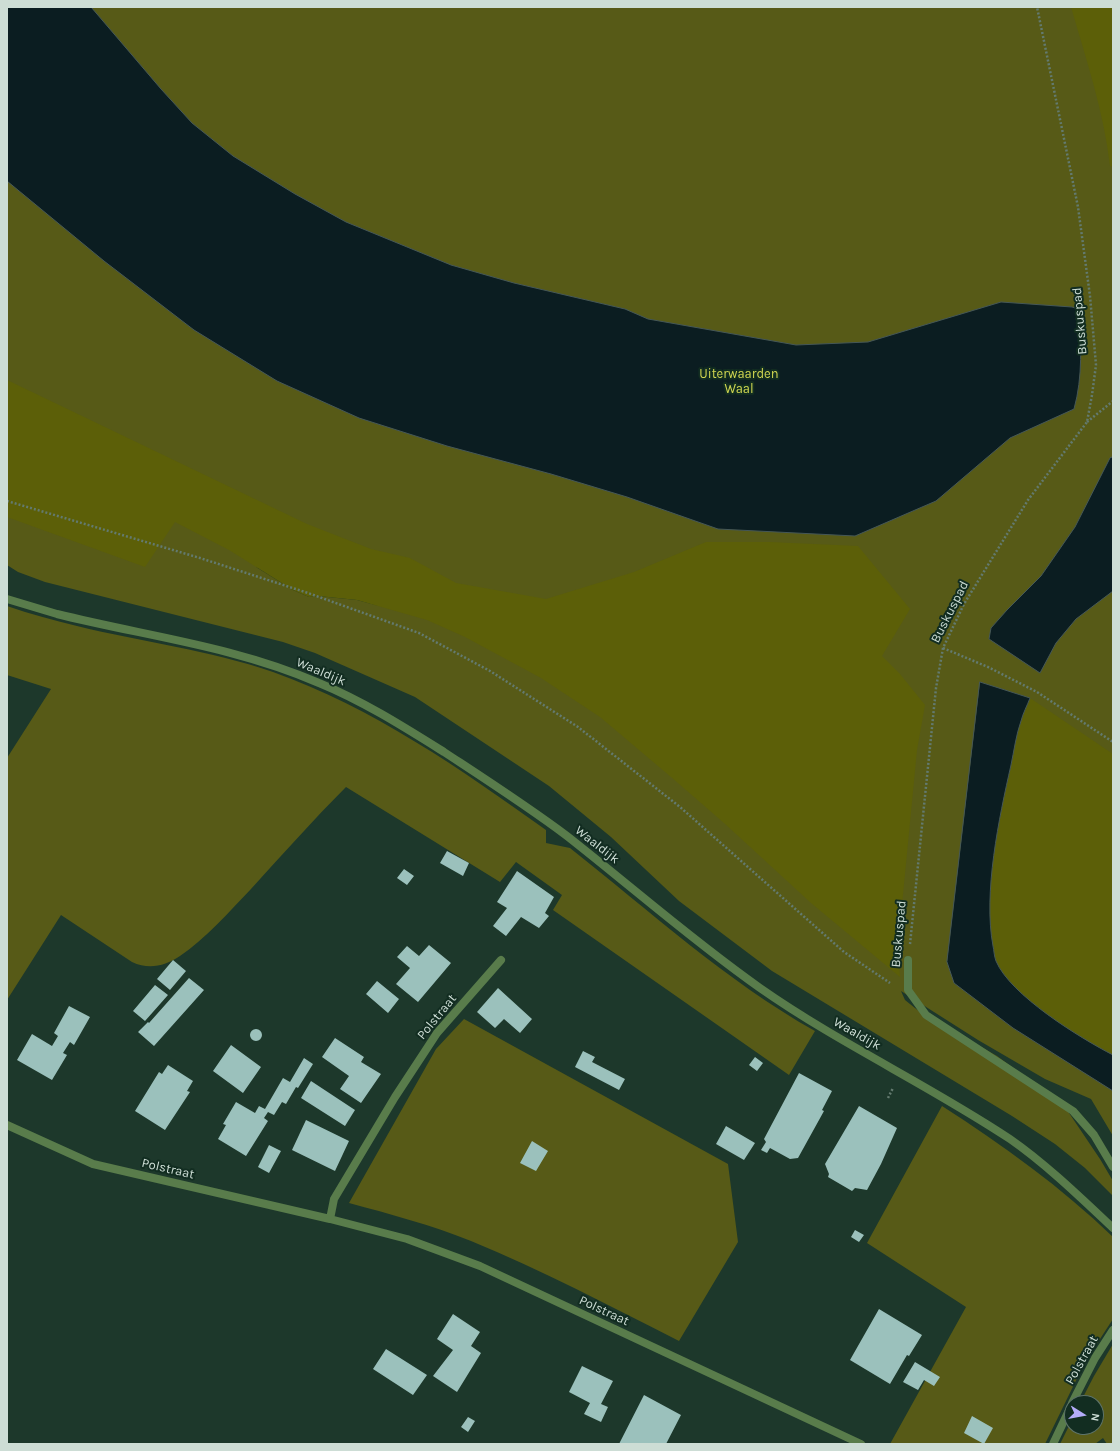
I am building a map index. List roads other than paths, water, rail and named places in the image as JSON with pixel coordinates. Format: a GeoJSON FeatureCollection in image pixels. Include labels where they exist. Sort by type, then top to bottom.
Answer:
{"type":"FeatureCollection","features":[{"type":"Feature","properties":{"kind":"street","name":"Waaldijk"},"geometry":{"type":"LineString","coordinates":[[7,599],[55,613],[232,652],[319,683],[364,704],[397,722],[514,798],[564,834],[725,963],[763,990],[806,1018],[889,1066],[1012,1141],[1044,1166],[1113,1228]]}},
{"type":"Feature","properties":{"kind":"street","name":"Polstraat"},"geometry":{"type":"LineString","coordinates":[[330,1219],[334,1199],[395,1097],[437,1033],[501,960]]}},
{"type":"Feature","properties":{"kind":"street","name":"Buskuspad"},"geometry":{"type":"LineString","coordinates":[[908,960],[908,990],[926,1015],[1072,1111],[1094,1135],[1113,1167]]}},
{"type":"Feature","properties":{"kind":"street","name":"Polstraat"},"geometry":{"type":"LineString","coordinates":[[7,1125],[93,1164],[330,1219],[407,1239],[480,1266],[861,1444]]}},
{"type":"Feature","properties":{"kind":"street","name":"Polstraat"},"geometry":{"type":"LineString","coordinates":[[1076,1395],[1095,1358],[1113,1330]]}},
{"type":"Feature","properties":{"kind":"street","name":"Polstraat"},"geometry":{"type":"LineString","coordinates":[[1053,1444],[1064,1420]]}},
{"type":"Feature","properties":{"kind":"park label","name":"Uiterwaarden Waal"},"geometry":{"type":"Point","coordinates":[739,382]}}]}
